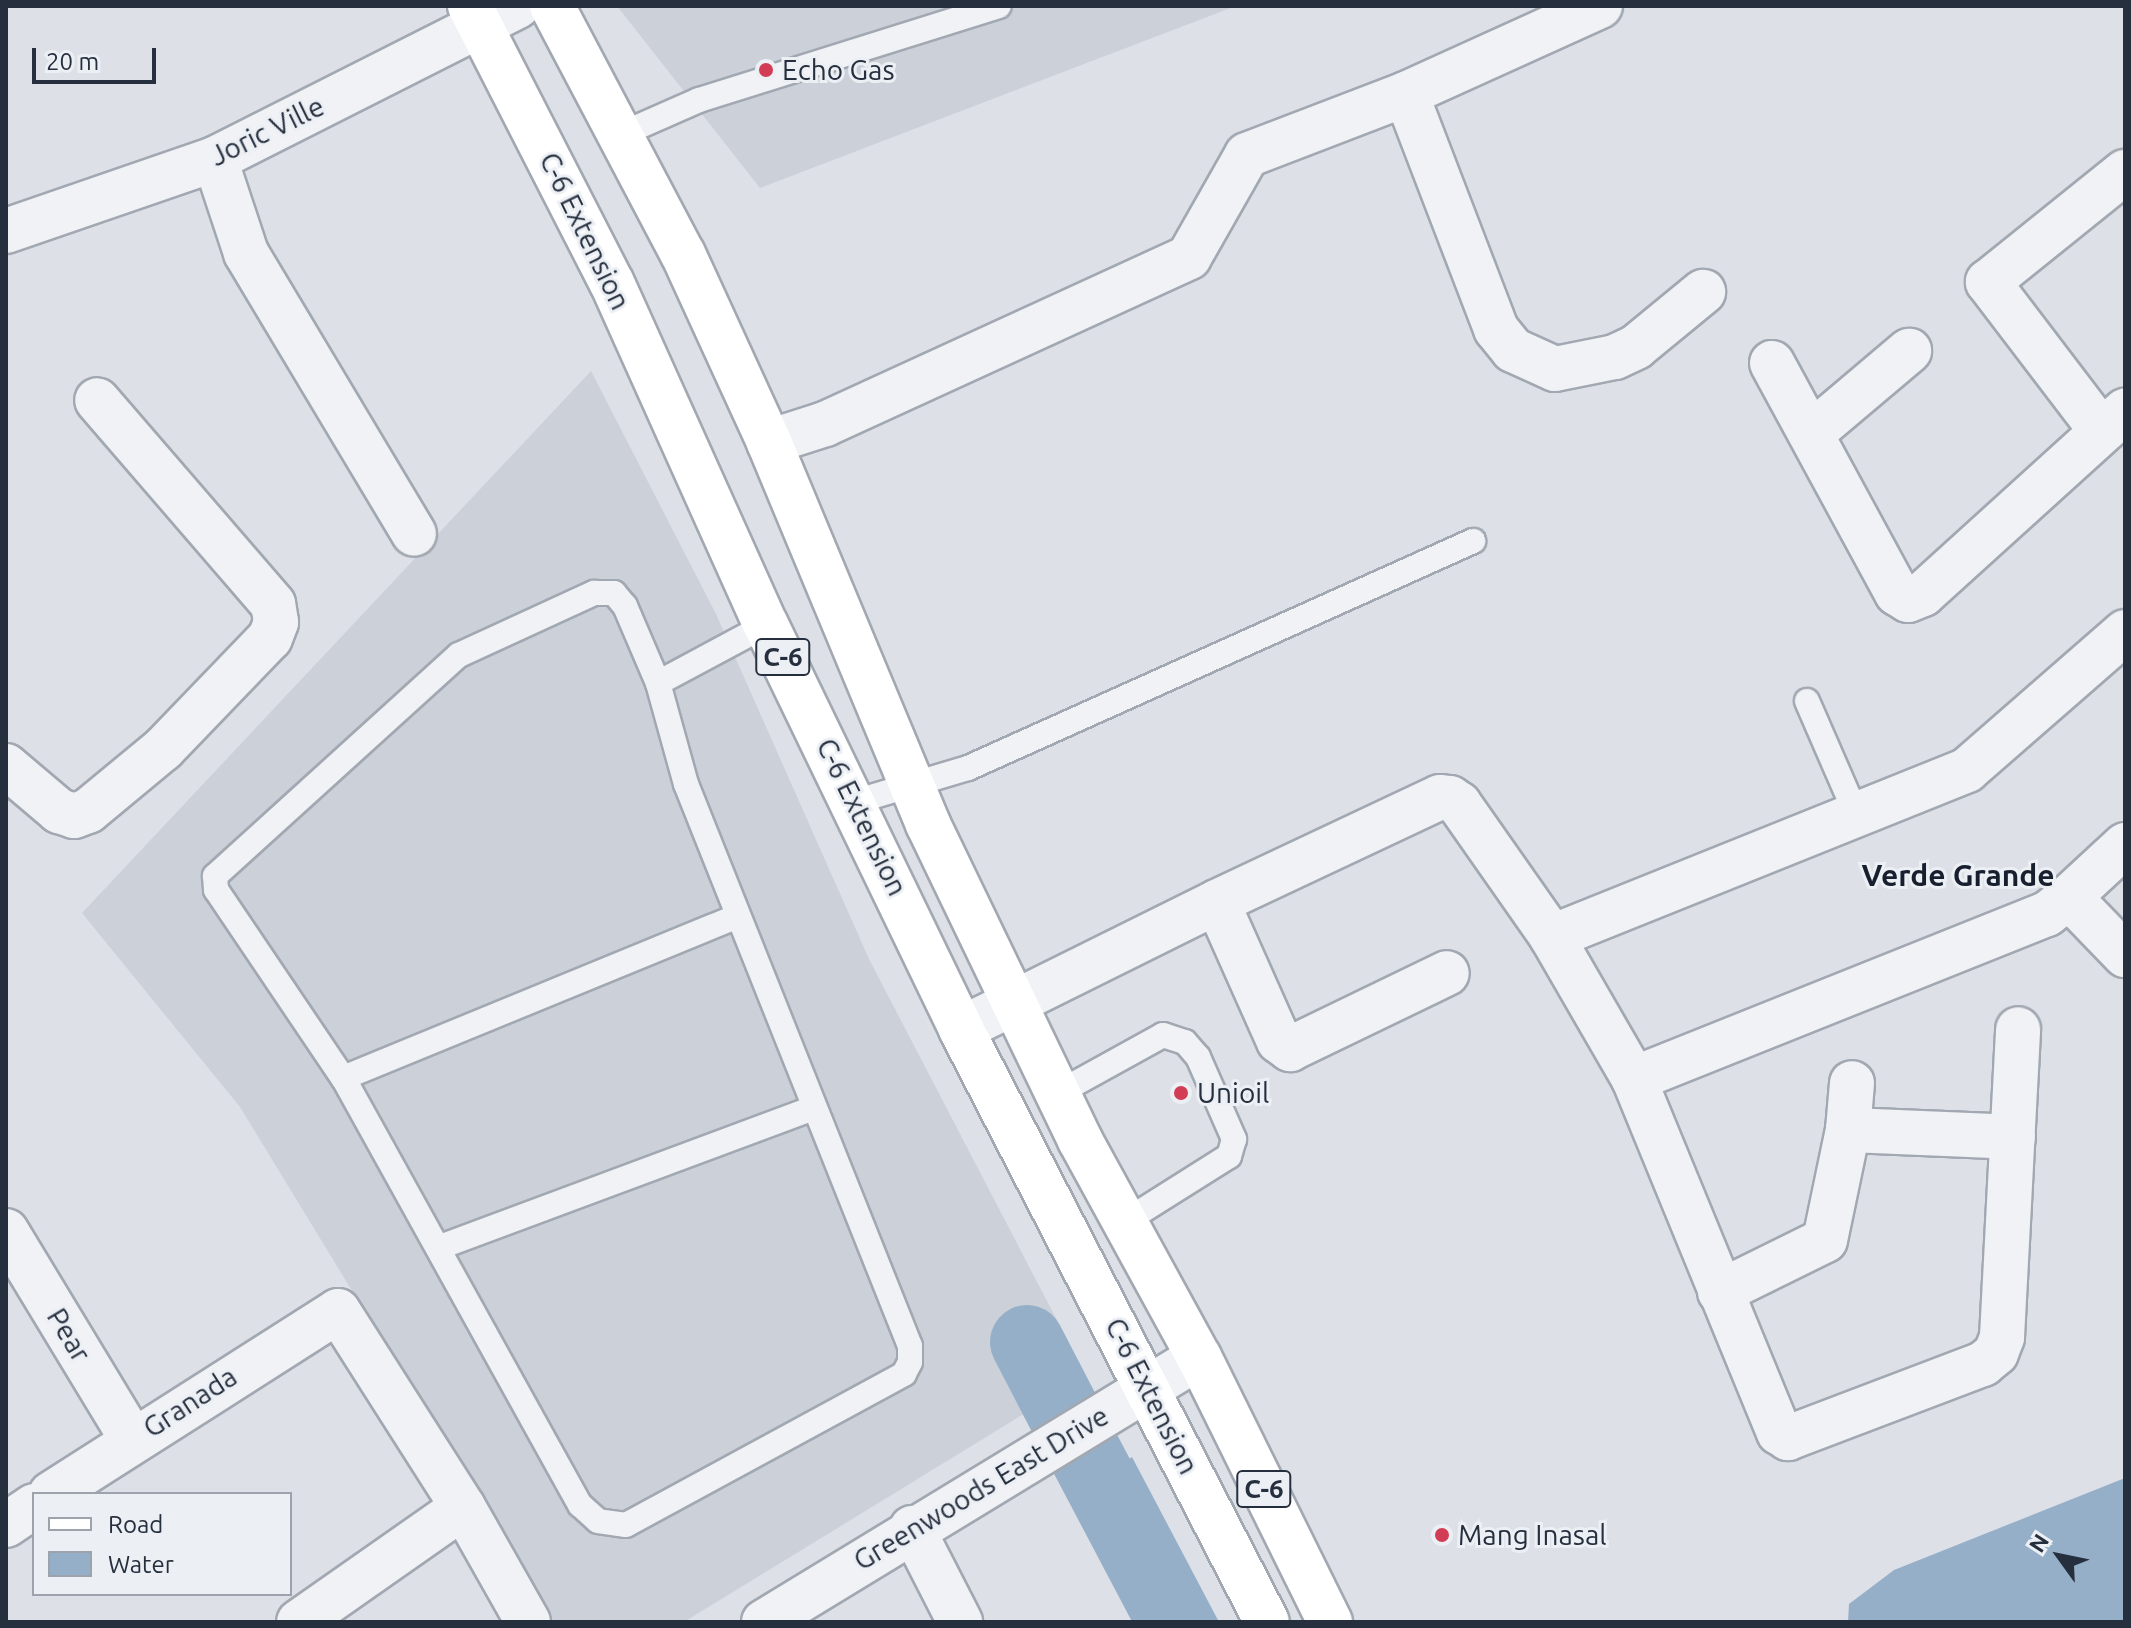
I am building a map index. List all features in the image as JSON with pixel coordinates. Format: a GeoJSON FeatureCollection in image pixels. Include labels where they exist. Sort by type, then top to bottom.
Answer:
{"type":"FeatureCollection","features":[{"type":"Feature","properties":{"kind":"main road","name":"C-6 Extension"},"geometry":{"type":"LineString","coordinates":[[552,6],[622,134],[769,442],[910,784],[1013,1001],[1124,1222],[1199,1357],[1330,1622]]}},
{"type":"Feature","properties":{"kind":"main road","name":"C-6 Extension"},"geometry":{"type":"LineString","coordinates":[[489,12],[766,625],[961,1029],[1149,1387],[1267,1622]]}},
{"type":"Feature","properties":{"kind":"street"},"geometry":{"type":"LineString","coordinates":[[769,442],[825,424],[1189,257],[1247,155],[1406,94],[1600,6]]}},
{"type":"Feature","properties":{"kind":"street","name":"Joric Ville"},"geometry":{"type":"LineString","coordinates":[[6,231],[215,159],[489,12]]}},
{"type":"Feature","properties":{"kind":"street"},"geometry":{"type":"LineString","coordinates":[[1406,94],[1496,329],[1513,350],[1555,369],[1615,357],[1636,347],[1703,292]]}},
{"type":"Feature","properties":{"kind":"street"},"geometry":{"type":"LineString","coordinates":[[215,159],[246,253],[414,534]]}},
{"type":"Feature","properties":{"kind":"street"},"geometry":{"type":"LineString","coordinates":[[1772,363],[1813,432],[1897,593],[1908,600],[1923,594],[2113,420],[1988,282],[2123,179]]}},
{"type":"Feature","properties":{"kind":"street"},"geometry":{"type":"LineString","coordinates":[[1813,432],[1909,351]]}},
{"type":"Feature","properties":{"kind":"street"},"geometry":{"type":"LineString","coordinates":[[6,766],[59,811],[74,816],[88,811],[163,749],[270,638],[276,622],[273,604],[97,400]]}},
{"type":"Feature","properties":{"kind":"street"},"geometry":{"type":"LineString","coordinates":[[1552,937],[1967,770],[2125,632]]}},
{"type":"Feature","properties":{"kind":"street"},"geometry":{"type":"LineString","coordinates":[[961,1029],[1217,902],[1440,797],[1450,798],[1459,804],[1552,937],[1634,1079],[1779,1432],[1788,1438],[1983,1364],[1996,1353],[2002,1337],[2018,1029]]}},
{"type":"Feature","properties":{"kind":"street"},"geometry":{"type":"LineString","coordinates":[[1634,1079],[2047,914],[2125,845]]}},
{"type":"Feature","properties":{"kind":"street"},"geometry":{"type":"LineString","coordinates":[[2069,897],[2125,955]]}},
{"type":"Feature","properties":{"kind":"street"},"geometry":{"type":"LineString","coordinates":[[1217,902],[1279,1041],[1290,1049],[1447,973]]}},
{"type":"Feature","properties":{"kind":"street"},"geometry":{"type":"LineString","coordinates":[[1720,1292],[1825,1240],[1848,1130],[1852,1083]]}},
{"type":"Feature","properties":{"kind":"street"},"geometry":{"type":"LineString","coordinates":[[1848,1130],[2013,1137]]}},
{"type":"Feature","properties":{"kind":"street","name":"Pear"},"geometry":{"type":"LineString","coordinates":[[6,1231],[132,1439]]}},
{"type":"Feature","properties":{"kind":"street","name":"Granada"},"geometry":{"type":"LineString","coordinates":[[54,1492],[331,1312],[343,1315],[463,1507]]}},
{"type":"Feature","properties":{"kind":"street","name":"Greenwoods East Drive"},"geometry":{"type":"LineString","coordinates":[[764,1622],[912,1528],[1199,1357]]}},
{"type":"Feature","properties":{"kind":"street"},"geometry":{"type":"LineString","coordinates":[[6,1525],[32,1507]]}},
{"type":"Feature","properties":{"kind":"street"},"geometry":{"type":"LineString","coordinates":[[299,1622],[463,1507],[528,1622]]}},
{"type":"Feature","properties":{"kind":"street"},"geometry":{"type":"LineString","coordinates":[[912,1528],[960,1622]]}},
{"type":"Feature","properties":{"kind":"lane"},"geometry":{"type":"LineString","coordinates":[[622,134],[699,100],[999,6]]}},
{"type":"Feature","properties":{"kind":"lane"},"geometry":{"type":"LineString","coordinates":[[854,802],[968,768],[1473,541]]}},
{"type":"Feature","properties":{"kind":"lane"},"geometry":{"type":"LineString","coordinates":[[594,593],[614,593],[625,606],[658,683],[686,784],[736,917],[910,1346],[910,1362],[904,1374],[626,1525],[598,1521],[580,1505],[440,1247],[343,1078],[216,890],[215,876],[459,655],[594,593]]}},
{"type":"Feature","properties":{"kind":"lane"},"geometry":{"type":"LineString","coordinates":[[658,683],[766,625]]}},
{"type":"Feature","properties":{"kind":"lane"},"geometry":{"type":"LineString","coordinates":[[1807,701],[1857,816]]}},
{"type":"Feature","properties":{"kind":"lane"},"geometry":{"type":"LineString","coordinates":[[343,1078],[736,917]]}},
{"type":"Feature","properties":{"kind":"lane"},"geometry":{"type":"LineString","coordinates":[[1058,1093],[1163,1035],[1185,1042],[1198,1057],[1234,1139],[1229,1156],[1124,1222]]}},
{"type":"Feature","properties":{"kind":"lane"},"geometry":{"type":"LineString","coordinates":[[440,1247],[813,1108]]}},
{"type":"Feature","properties":{"kind":"shaded area"},"geometry":{"type":"Polygon","coordinates":[[[617,6],[1236,6],[760,188],[617,6]]]}},
{"type":"Feature","properties":{"kind":"shaded area"},"geometry":{"type":"Polygon","coordinates":[[[591,371],[716,614],[869,959],[1086,1376],[684,1622],[554,1622],[240,1107],[82,913],[591,371]]]}},
{"type":"Feature","properties":{"kind":"water"},"geometry":{"type":"Polygon","coordinates":[[[1132,1457],[1219,1622],[1152,1622],[1081,1492],[1132,1457]]]}},
{"type":"Feature","properties":{"kind":"water"},"geometry":{"type":"Polygon","coordinates":[[[2125,1478],[2125,1622],[1848,1622],[1849,1604],[1894,1570],[2125,1478]]]}},
{"type":"Feature","properties":{"kind":"waterway"},"geometry":{"type":"LineString","coordinates":[[1027,1342],[1070,1425]]}},
{"type":"Feature","properties":{"kind":"waterway"},"geometry":{"type":"LineString","coordinates":[[1077,1438],[1174,1622]]}},
{"type":"Feature","properties":{"kind":"place","name":"Echo Gas"},"geometry":{"type":"Point","coordinates":[766,70]}},
{"type":"Feature","properties":{"kind":"place","name":"Unioil"},"geometry":{"type":"Point","coordinates":[1181,1093]}},
{"type":"Feature","properties":{"kind":"place","name":"Mang Inasal"},"geometry":{"type":"Point","coordinates":[1442,1535]}},
{"type":"Feature","properties":{"kind":"district","name":"Verde Grande"},"geometry":{"type":"Point","coordinates":[1958,875]}}]}
